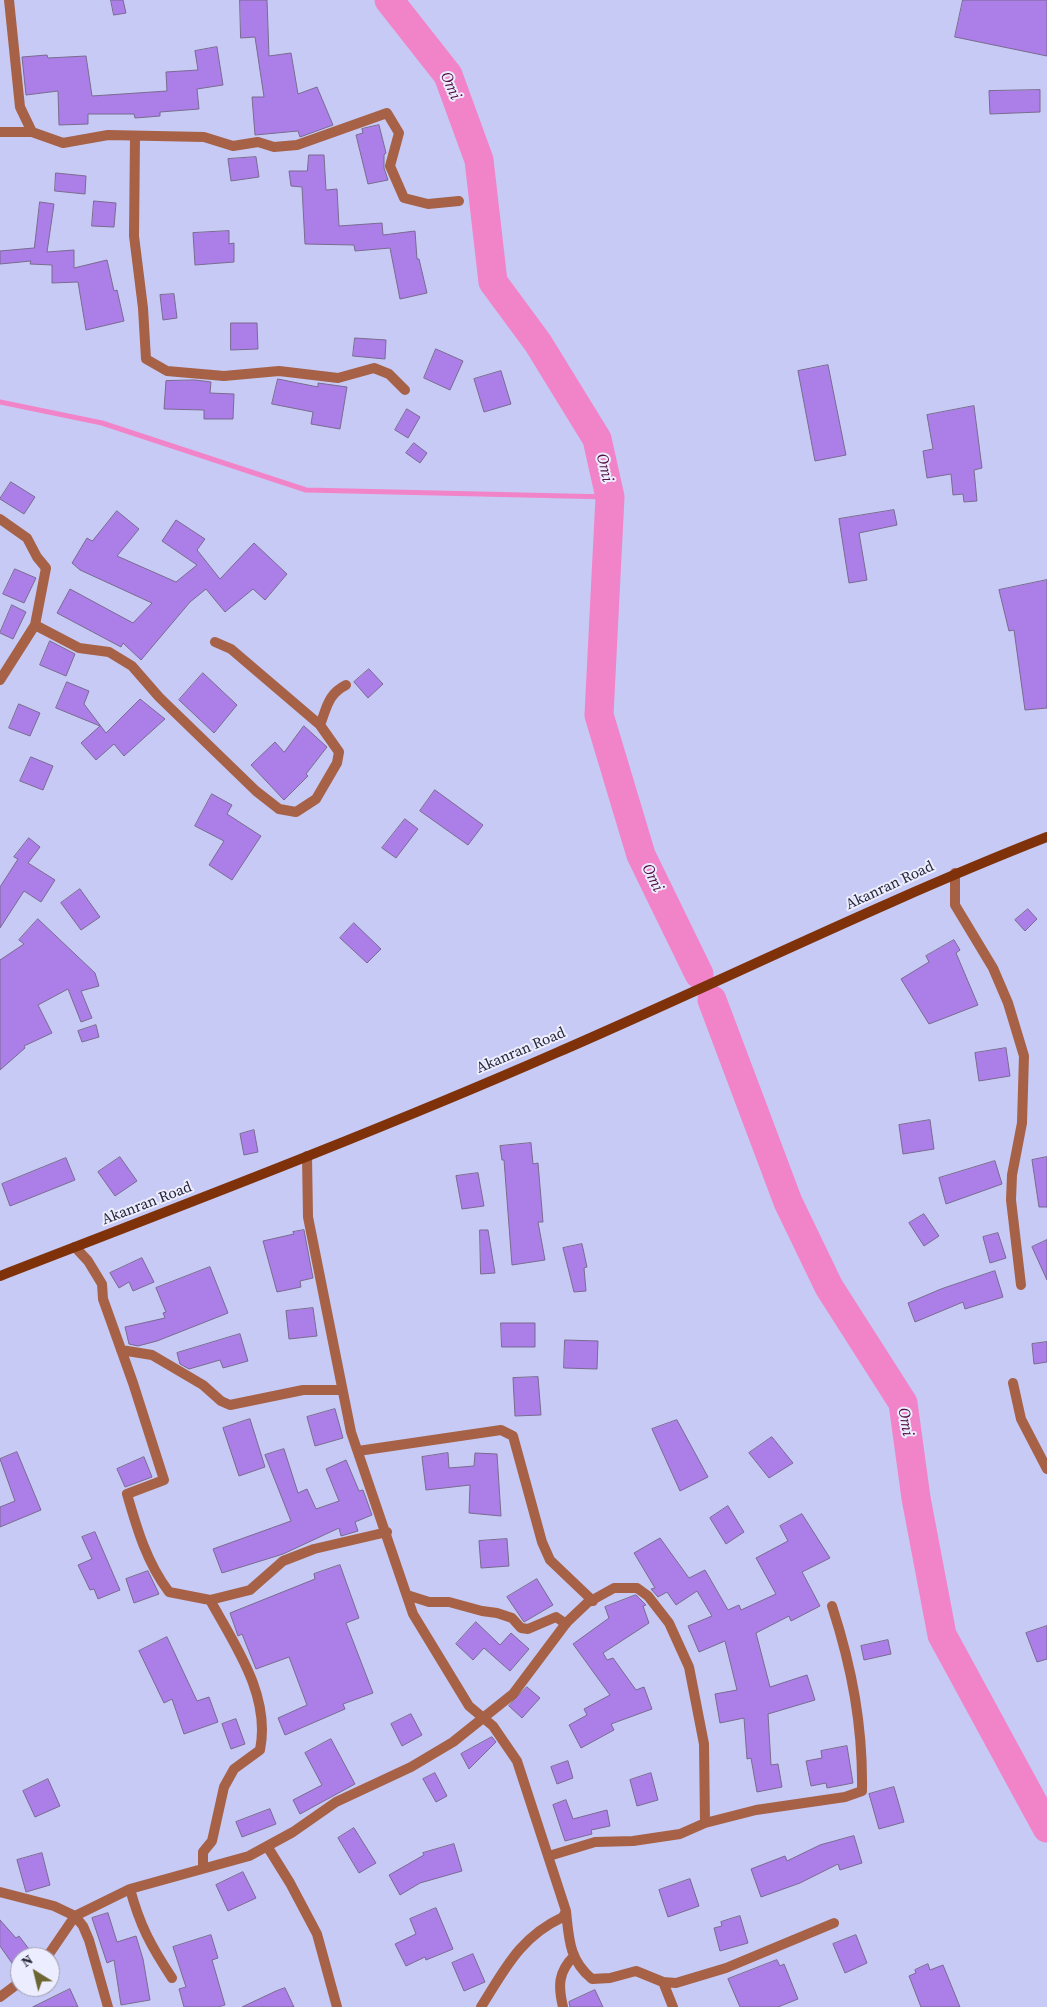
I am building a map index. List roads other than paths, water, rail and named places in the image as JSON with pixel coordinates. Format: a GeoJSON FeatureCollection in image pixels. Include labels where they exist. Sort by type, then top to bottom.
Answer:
{"type":"FeatureCollection","features":[{"type":"Feature","properties":{"kind":"main road","name":"Akanran Road"},"geometry":{"type":"LineString","coordinates":[[0,1276],[307,1156],[563,1050],[955,873],[1047,837]]}},
{"type":"Feature","properties":{"kind":"street"},"geometry":{"type":"LineString","coordinates":[[9,0],[20,107],[32,132]]}},
{"type":"Feature","properties":{"kind":"street"},"geometry":{"type":"LineString","coordinates":[[0,132],[32,132],[63,143],[108,136],[135,136],[204,137],[232,146],[258,142],[274,146],[297,145],[387,113],[398,134],[390,166],[404,198],[428,204],[459,201]]}},
{"type":"Feature","properties":{"kind":"street"},"geometry":{"type":"LineString","coordinates":[[135,136],[134,236],[143,308],[146,359],[167,370],[224,376],[279,371],[338,378],[374,368],[389,374],[405,390]]}},
{"type":"Feature","properties":{"kind":"street"},"geometry":{"type":"LineString","coordinates":[[0,519],[27,538],[37,557],[46,568],[34,625],[0,680]]}},
{"type":"Feature","properties":{"kind":"street"},"geometry":{"type":"LineString","coordinates":[[34,625],[79,648],[109,652],[132,666],[159,697],[279,809],[296,812],[316,799],[337,763],[339,752],[333,740],[320,725],[231,649],[215,642]]}},
{"type":"Feature","properties":{"kind":"street"},"geometry":{"type":"LineString","coordinates":[[320,725],[326,703],[338,689],[346,685]]}},
{"type":"Feature","properties":{"kind":"street"},"geometry":{"type":"LineString","coordinates":[[955,873],[955,905],[993,968],[1008,1003],[1024,1056],[1022,1123],[1012,1175],[1011,1200],[1021,1285]]}},
{"type":"Feature","properties":{"kind":"street"},"geometry":{"type":"LineString","coordinates":[[307,1156],[308,1218],[351,1432],[387,1532],[413,1614],[464,1698],[483,1720],[493,1726],[518,1761],[566,1910],[569,1944],[578,1968],[592,1979],[610,1978],[636,1971],[663,1982],[676,1983],[726,1968],[834,1923]]}},
{"type":"Feature","properties":{"kind":"street"},"geometry":{"type":"LineString","coordinates":[[75,1247],[88,1261],[102,1284],[103,1299],[164,1480],[127,1494],[140,1538],[159,1578],[169,1592],[210,1600],[250,1590],[283,1561],[314,1549],[387,1532]]}},
{"type":"Feature","properties":{"kind":"street"},"geometry":{"type":"LineString","coordinates":[[121,1350],[152,1355],[203,1385],[221,1401],[230,1405],[303,1390],[342,1390]]}},
{"type":"Feature","properties":{"kind":"street"},"geometry":{"type":"LineString","coordinates":[[1013,1383],[1021,1419],[1047,1469]]}},
{"type":"Feature","properties":{"kind":"street"},"geometry":{"type":"LineString","coordinates":[[358,1451],[501,1430],[514,1436],[542,1542],[550,1560],[593,1601]]}},
{"type":"Feature","properties":{"kind":"street"},"geometry":{"type":"LineString","coordinates":[[54,1947],[75,1916],[130,1889],[249,1856],[293,1832],[336,1802],[411,1767],[452,1742],[483,1720],[513,1694],[566,1624],[587,1603],[614,1588],[637,1588],[648,1596],[669,1623],[688,1667],[704,1744],[705,1823]]}},
{"type":"Feature","properties":{"kind":"street"},"geometry":{"type":"LineString","coordinates":[[407,1595],[429,1602],[449,1602],[482,1611],[498,1613],[512,1618],[522,1628],[528,1629],[556,1617],[566,1624]]}},
{"type":"Feature","properties":{"kind":"street"},"geometry":{"type":"LineString","coordinates":[[203,1868],[203,1852],[212,1841],[224,1787],[234,1770],[260,1750],[263,1734],[257,1698],[248,1670],[210,1600]]}},
{"type":"Feature","properties":{"kind":"street"},"geometry":{"type":"LineString","coordinates":[[549,1856],[595,1842],[633,1841],[680,1834],[705,1823],[756,1810],[845,1796],[862,1791],[862,1760],[858,1709],[848,1656],[832,1606]]}},
{"type":"Feature","properties":{"kind":"street"},"geometry":{"type":"LineString","coordinates":[[267,1846],[290,1883],[317,1934],[337,2007]]}},
{"type":"Feature","properties":{"kind":"street"},"geometry":{"type":"LineString","coordinates":[[130,1889],[147,1940],[172,1978]]}},
{"type":"Feature","properties":{"kind":"street"},"geometry":{"type":"LineString","coordinates":[[0,1892],[54,1906],[75,1916],[83,1926],[89,1940],[108,2007]]}},
{"type":"Feature","properties":{"kind":"street"},"geometry":{"type":"LineString","coordinates":[[481,2007],[516,1953],[542,1927],[563,1917],[566,1910]]}},
{"type":"Feature","properties":{"kind":"street"},"geometry":{"type":"LineString","coordinates":[[563,2007],[560,1976],[566,1964],[574,1956]]}},
{"type":"Feature","properties":{"kind":"street"},"geometry":{"type":"LineString","coordinates":[[663,1982],[673,2007]]}},
{"type":"Feature","properties":{"kind":"waterway","name":"Omi"},"geometry":{"type":"LineString","coordinates":[[389,0],[448,75],[479,160],[493,282],[538,343],[597,439],[610,497],[599,715],[641,855],[699,974]]}},
{"type":"Feature","properties":{"kind":"waterway"},"geometry":{"type":"LineString","coordinates":[[0,402],[102,423],[306,490],[610,497]]}},
{"type":"Feature","properties":{"kind":"waterway","name":"Omi"},"geometry":{"type":"LineString","coordinates":[[712,1000],[788,1202],[829,1287],[903,1403],[916,1498],[942,1635],[1047,1828]]}}]}
